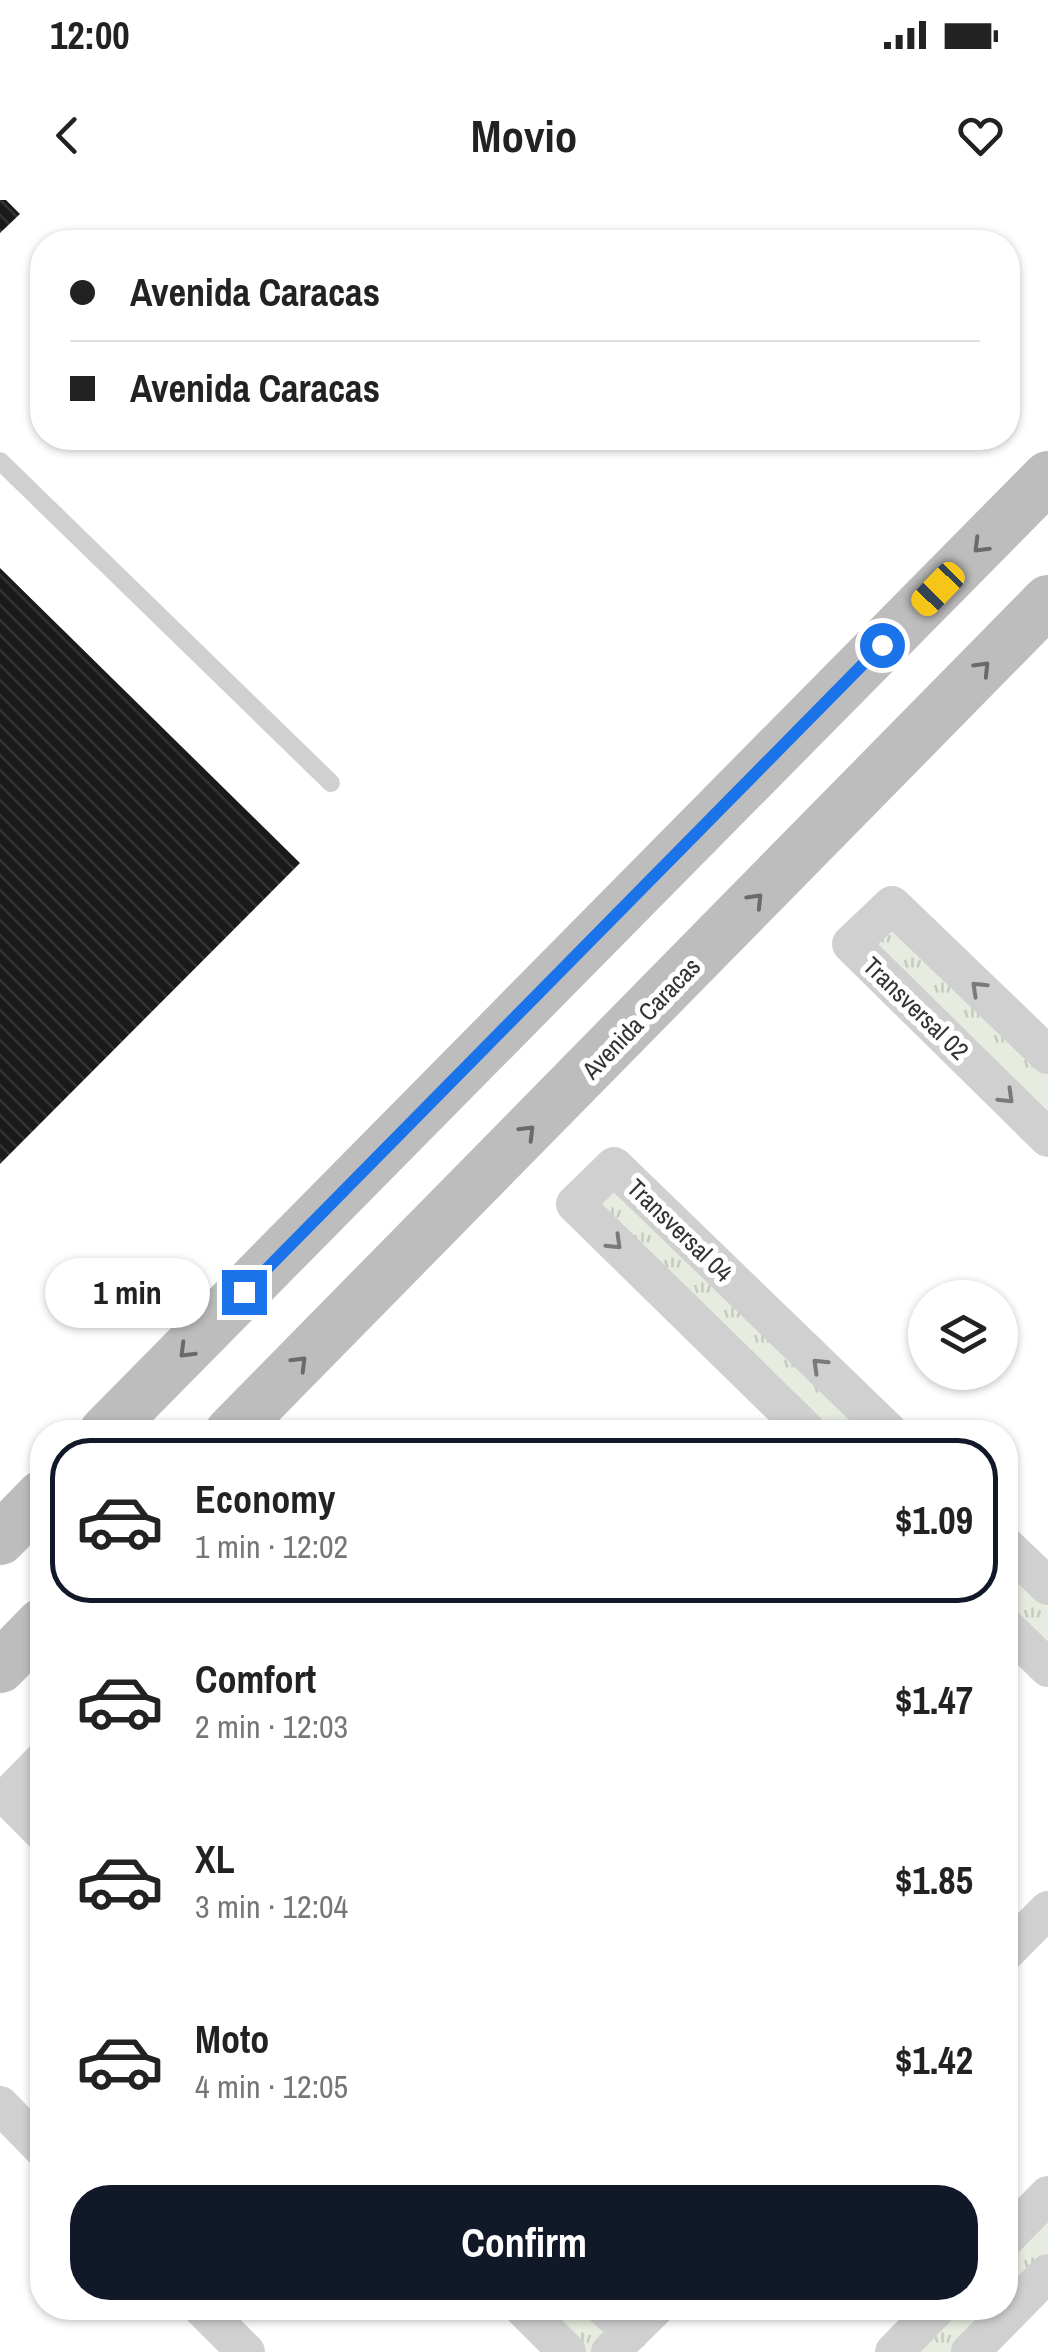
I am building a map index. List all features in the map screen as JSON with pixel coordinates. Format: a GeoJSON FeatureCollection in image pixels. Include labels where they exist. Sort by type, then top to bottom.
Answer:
{"type":"FeatureCollection","features":[{"type":"Feature","properties":{"kind":"street"},"geometry":{"type":"LineString","coordinates":[[117,1420],[1048,477]]}},
{"type":"Feature","properties":{"kind":"street","name":"Avenida Caracas"},"geometry":{"type":"LineString","coordinates":[[244,1420],[1048,601]]}},
{"type":"Feature","properties":{"kind":"street","name":"Transversal 02"},"geometry":{"type":"LineString","coordinates":[[1048,1056],[892,904],[851,944],[1048,1138]]}},
{"type":"Feature","properties":{"kind":"street","name":"Transversal 04"},"geometry":{"type":"LineString","coordinates":[[796,1420],[575,1204],[614,1166],[877,1420]]}},
{"type":"Feature","properties":{"kind":"street"},"geometry":{"type":"LineString","coordinates":[[0,1539],[30,1508]]}},
{"type":"Feature","properties":{"kind":"street"},"geometry":{"type":"LineString","coordinates":[[1018,1557],[1048,1586]]}},
{"type":"Feature","properties":{"kind":"street"},"geometry":{"type":"LineString","coordinates":[[0,1667],[30,1636]]}},
{"type":"Feature","properties":{"kind":"street"},"geometry":{"type":"LineString","coordinates":[[1018,1639],[1048,1668]]}},
{"type":"Feature","properties":{"kind":"street"},"geometry":{"type":"LineString","coordinates":[[30,1773],[7,1796],[30,1820]]}},
{"type":"Feature","properties":{"kind":"street"},"geometry":{"type":"LineString","coordinates":[[1018,1940],[1048,1910]]}},
{"type":"Feature","properties":{"kind":"street"},"geometry":{"type":"LineString","coordinates":[[0,2105],[30,2136]]}},
{"type":"Feature","properties":{"kind":"street"},"geometry":{"type":"LineString","coordinates":[[1018,2226],[1048,2195]]}},
{"type":"Feature","properties":{"kind":"street"},"geometry":{"type":"LineString","coordinates":[[1018,2303],[1048,2273]]}},
{"type":"Feature","properties":{"kind":"street"},"geometry":{"type":"LineString","coordinates":[[214,2320],[246,2352]]}},
{"type":"Feature","properties":{"kind":"street"},"geometry":{"type":"LineString","coordinates":[[534,2320],[567,2352]]}},
{"type":"Feature","properties":{"kind":"street"},"geometry":{"type":"LineString","coordinates":[[894,2352],[926,2320]]}},
{"type":"Feature","properties":{"kind":"street"},"geometry":{"type":"LineString","coordinates":[[970,2352],[1002,2320]]}},
{"type":"Feature","properties":{"kind":"lane"},"geometry":{"type":"LineString","coordinates":[[0,461],[331,783]]}},
{"type":"Feature","properties":{"kind":"green space"},"geometry":{"type":"Polygon","coordinates":[[[892,905],[1048,1055],[1048,1138],[851,944],[892,905]]]}},
{"type":"Feature","properties":{"kind":"green space"},"geometry":{"type":"Polygon","coordinates":[[[614,1166],[877,1420],[796,1420],[575,1204],[614,1166]]]}},
{"type":"Feature","properties":{"kind":"green space"},"geometry":{"type":"Polygon","coordinates":[[[1018,1557],[1048,1586],[1048,1668],[1018,1639],[1018,1557]]]}},
{"type":"Feature","properties":{"kind":"green space"},"geometry":{"type":"Polygon","coordinates":[[[1048,2196],[1048,2273],[1018,2303],[1018,2227],[1048,2196]]]}},
{"type":"Feature","properties":{"kind":"green space"},"geometry":{"type":"Polygon","coordinates":[[[535,2320],[606,2320],[610,2352],[568,2352],[535,2320]]]}},
{"type":"Feature","properties":{"kind":"green space"},"geometry":{"type":"Polygon","coordinates":[[[926,2320],[1001,2320],[969,2352],[894,2352],[926,2320]]]}},
{"type":"Feature","properties":{"kind":"building"},"geometry":{"type":"Polygon","coordinates":[[[0,200],[6,200],[20,214],[0,233],[0,200]]]}},
{"type":"Feature","properties":{"kind":"building"},"geometry":{"type":"Polygon","coordinates":[[[0,568],[300,863],[0,1164],[0,568]]]}},
{"type":"Feature","properties":{"kind":"route"},"geometry":{"type":"LineString","coordinates":[[244,1292],[882,645]]}}]}
